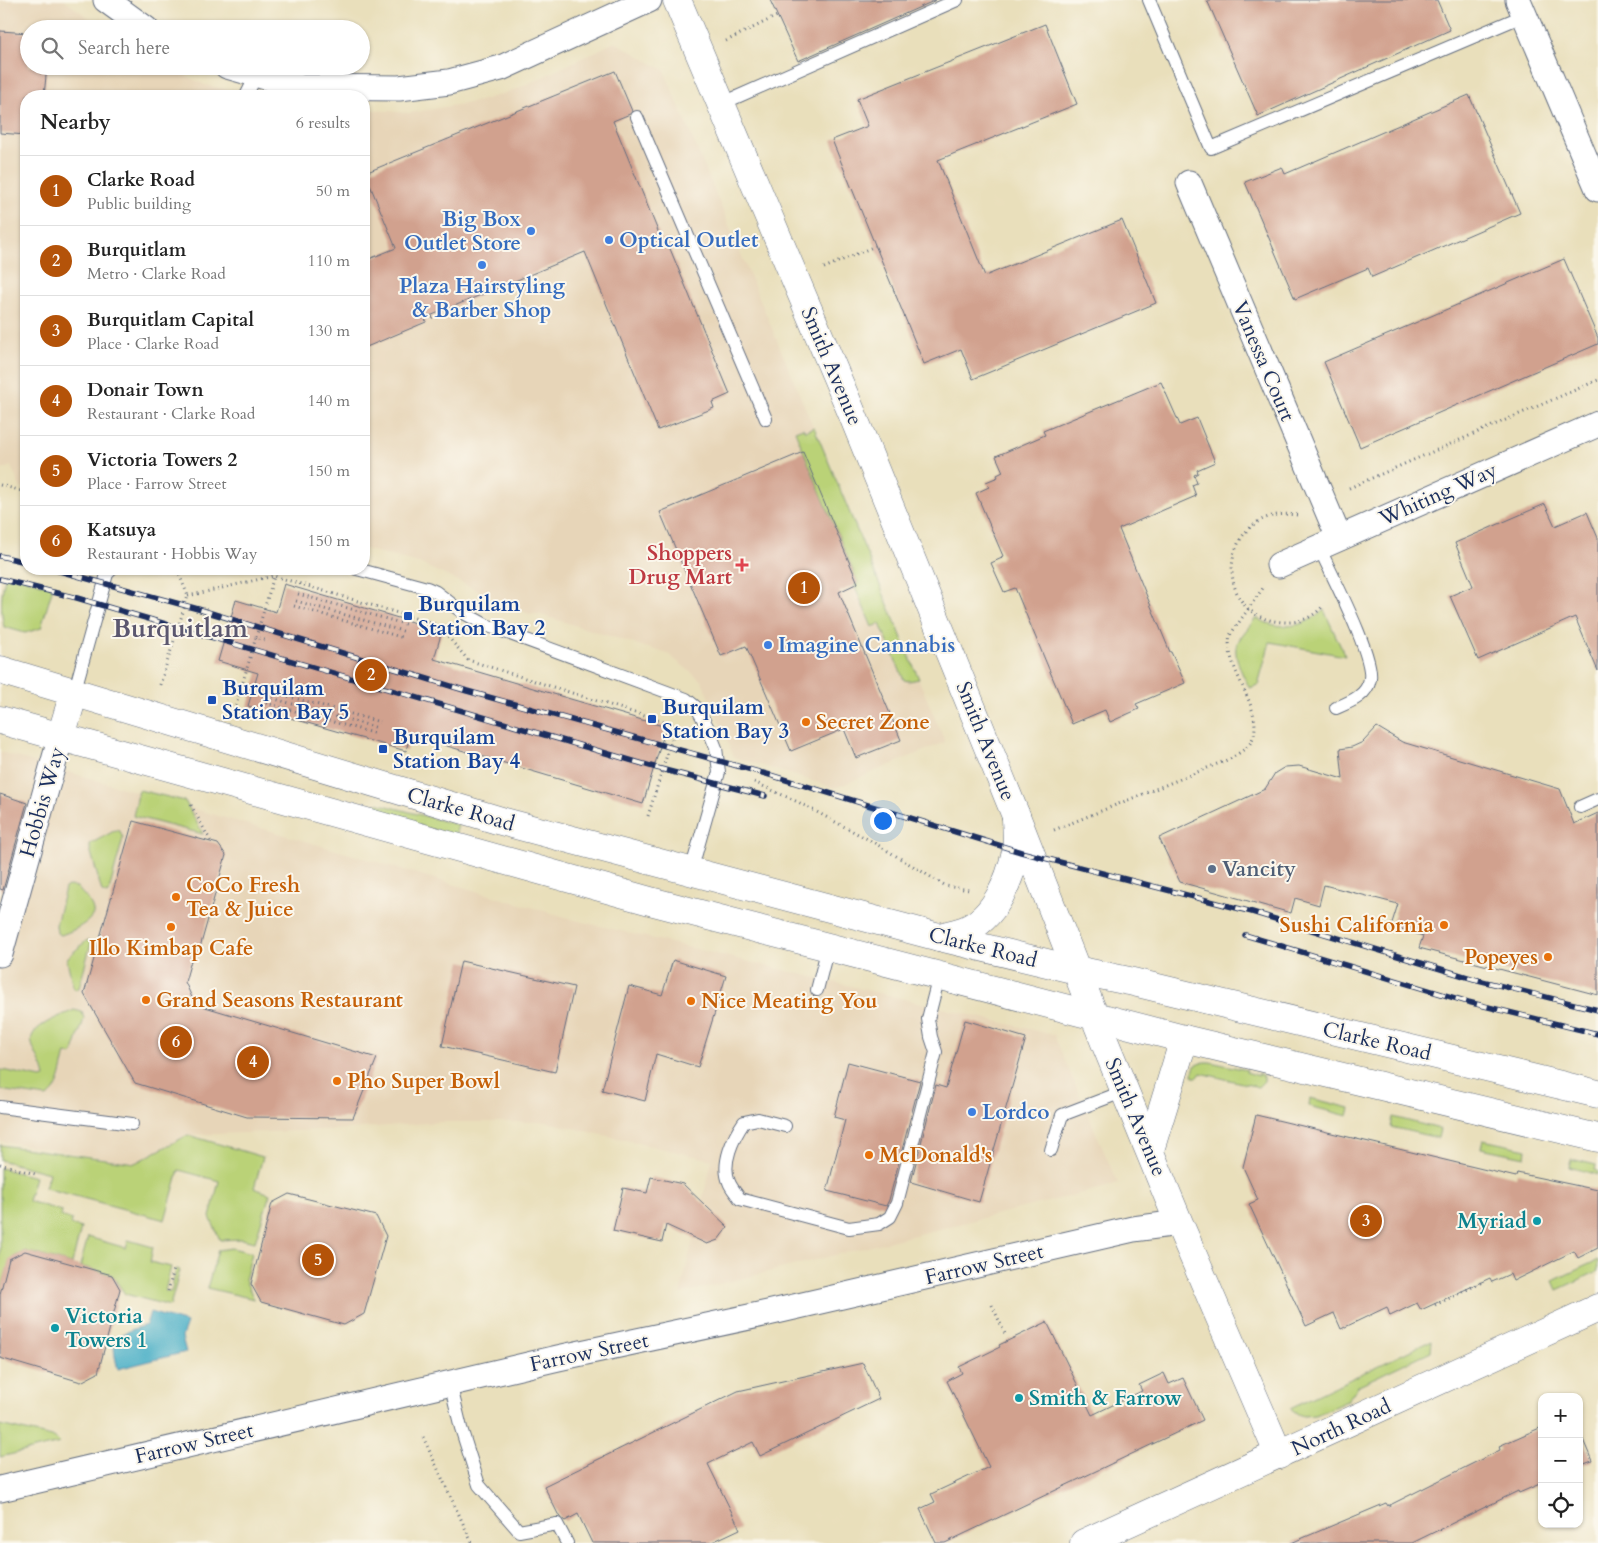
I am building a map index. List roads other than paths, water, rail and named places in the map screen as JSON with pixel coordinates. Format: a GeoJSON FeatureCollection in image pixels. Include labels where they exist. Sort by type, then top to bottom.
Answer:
{"type":"FeatureCollection","features":[{"type":"Feature","properties":{"kind":"main road","name":"Smith Avenue"},"geometry":{"type":"LineString","coordinates":[[677,0],[846,400],[1027,842],[1094,1016],[1179,1223],[1279,1455]]}},
{"type":"Feature","properties":{"kind":"main road","name":"Clarke Road"},"geometry":{"type":"LineString","coordinates":[[0,670],[501,821],[939,937],[1076,970],[1129,980],[1598,1094]]}},
{"type":"Feature","properties":{"kind":"main road"},"geometry":{"type":"LineString","coordinates":[[61,736],[74,693]]}},
{"type":"Feature","properties":{"kind":"main road","name":"Clarke Road"},"geometry":{"type":"LineString","coordinates":[[0,720],[650,901],[1184,1039],[1598,1138]]}},
{"type":"Feature","properties":{"kind":"main road"},"geometry":{"type":"LineString","coordinates":[[939,937],[966,930],[983,919],[996,904],[1009,873],[1016,849],[1016,816]]}},
{"type":"Feature","properties":{"kind":"main road"},"geometry":{"type":"LineString","coordinates":[[465,848],[501,821]]}},
{"type":"Feature","properties":{"kind":"main road"},"geometry":{"type":"LineString","coordinates":[[1150,1150],[1184,1039]]}},
{"type":"Feature","properties":{"kind":"main road","name":"North Road"},"geometry":{"type":"LineString","coordinates":[[1084,1543],[1598,1308]]}},
{"type":"Feature","properties":{"kind":"street"},"geometry":{"type":"LineString","coordinates":[[106,0],[134,20]]}},
{"type":"Feature","properties":{"kind":"street"},"geometry":{"type":"LineString","coordinates":[[238,75],[251,85],[301,87],[399,88],[449,82],[501,68],[649,0]]}},
{"type":"Feature","properties":{"kind":"street"},"geometry":{"type":"LineString","coordinates":[[1521,8],[1598,189]]}},
{"type":"Feature","properties":{"kind":"street","name":"Vanessa Court"},"geometry":{"type":"LineString","coordinates":[[1190,183],[1329,543]]}},
{"type":"Feature","properties":{"kind":"street","name":"Whiting Way"},"geometry":{"type":"LineString","coordinates":[[1279,565],[1598,424]]}},
{"type":"Feature","properties":{"kind":"street","name":"Hobbis Way"},"geometry":{"type":"LineString","coordinates":[[0,954],[61,736]]}},
{"type":"Feature","properties":{"kind":"street","name":"Farrow Street"},"geometry":{"type":"LineString","coordinates":[[0,1489],[450,1383],[778,1311],[1133,1229],[1179,1223]]}},
{"type":"Feature","properties":{"kind":"lane"},"geometry":{"type":"LineString","coordinates":[[721,104],[957,0]]}},
{"type":"Feature","properties":{"kind":"lane"},"geometry":{"type":"LineString","coordinates":[[1149,0],[1211,148],[1521,8]]}},
{"type":"Feature","properties":{"kind":"lane"},"geometry":{"type":"LineString","coordinates":[[637,117],[766,419]]}},
{"type":"Feature","properties":{"kind":"lane"},"geometry":{"type":"LineString","coordinates":[[1329,543],[1368,662],[1370,680],[1364,693],[1352,702],[1336,708]]}},
{"type":"Feature","properties":{"kind":"lane"},"geometry":{"type":"LineString","coordinates":[[370,573],[427,588],[436,592],[462,612],[486,625],[686,699],[697,708],[716,748],[719,772],[691,871]]}},
{"type":"Feature","properties":{"kind":"lane"},"geometry":{"type":"LineString","coordinates":[[74,693],[109,575]]}},
{"type":"Feature","properties":{"kind":"lane"},"geometry":{"type":"LineString","coordinates":[[1580,807],[1598,800]]}},
{"type":"Feature","properties":{"kind":"lane"},"geometry":{"type":"LineString","coordinates":[[817,990],[828,947]]}},
{"type":"Feature","properties":{"kind":"lane"},"geometry":{"type":"LineString","coordinates":[[785,1126],[758,1119],[744,1122],[737,1132],[725,1164],[729,1182],[740,1199],[849,1228],[879,1224],[890,1216],[897,1203],[936,1052],[928,1018],[939,976]]}},
{"type":"Feature","properties":{"kind":"lane"},"geometry":{"type":"LineString","coordinates":[[1050,1150],[1062,1114],[1125,1091]]}},
{"type":"Feature","properties":{"kind":"lane"},"geometry":{"type":"LineString","coordinates":[[0,1107],[132,1124]]}},
{"type":"Feature","properties":{"kind":"lane"},"geometry":{"type":"LineString","coordinates":[[450,1383],[461,1428],[479,1486],[519,1530],[557,1524],[566,1543]]}},
{"type":"Feature","properties":{"kind":"water"},"geometry":{"type":"Polygon","coordinates":[[[150,1312],[187,1323],[182,1337],[186,1352],[118,1369],[114,1350],[117,1338],[127,1331],[146,1325],[150,1312]]]}},
{"type":"Feature","properties":{"kind":"railway"},"geometry":{"type":"LineString","coordinates":[[0,556],[20,561]]}},
{"type":"Feature","properties":{"kind":"railway"},"geometry":{"type":"LineString","coordinates":[[74,575],[198,609],[467,691],[770,775],[1021,852],[1252,912],[1474,979],[1598,1010]]}},
{"type":"Feature","properties":{"kind":"railway"},"geometry":{"type":"LineString","coordinates":[[0,579],[77,598],[657,768],[765,796]]}},
{"type":"Feature","properties":{"kind":"railway"},"geometry":{"type":"LineString","coordinates":[[1245,935],[1468,1002],[1598,1034]]}},
{"type":"Feature","properties":{"kind":"place","name":"Big Box Outlet Store"},"geometry":{"type":"Point","coordinates":[531,231]}},
{"type":"Feature","properties":{"kind":"place","name":"Optical Outlet"},"geometry":{"type":"Point","coordinates":[609,240]}},
{"type":"Feature","properties":{"kind":"place","name":"Plaza Hairstyling & Barber Shop"},"geometry":{"type":"Point","coordinates":[482,265]}},
{"type":"Feature","properties":{"kind":"place","name":"Shoppers Drug Mart"},"geometry":{"type":"Point","coordinates":[742,565]}},
{"type":"Feature","properties":{"kind":"place","name":"Clarke Road"},"geometry":{"type":"Point","coordinates":[804,588]}},
{"type":"Feature","properties":{"kind":"place","name":"Burquilam Station Bay 2"},"geometry":{"type":"Point","coordinates":[408,616]}},
{"type":"Feature","properties":{"kind":"place","name":"Imagine Cannabis"},"geometry":{"type":"Point","coordinates":[768,645]}},
{"type":"Feature","properties":{"kind":"place","name":"Burquitlam"},"geometry":{"type":"Point","coordinates":[371,675]}},
{"type":"Feature","properties":{"kind":"place","name":"Burquilam Station Bay 5"},"geometry":{"type":"Point","coordinates":[212,700]}},
{"type":"Feature","properties":{"kind":"place","name":"Burquilam Station Bay 3"},"geometry":{"type":"Point","coordinates":[652,719]}},
{"type":"Feature","properties":{"kind":"place","name":"Secret Zone"},"geometry":{"type":"Point","coordinates":[806,722]}},
{"type":"Feature","properties":{"kind":"place","name":"Burquilam Station Bay 4"},"geometry":{"type":"Point","coordinates":[383,749]}},
{"type":"Feature","properties":{"kind":"place","name":"Vancity"},"geometry":{"type":"Point","coordinates":[1212,869]}},
{"type":"Feature","properties":{"kind":"place","name":"CoCo Fresh Tea & Juice"},"geometry":{"type":"Point","coordinates":[176,897]}},
{"type":"Feature","properties":{"kind":"place","name":"Sushi California"},"geometry":{"type":"Point","coordinates":[1444,925]}},
{"type":"Feature","properties":{"kind":"place","name":"Illo Kimbap Cafe"},"geometry":{"type":"Point","coordinates":[171,927]}},
{"type":"Feature","properties":{"kind":"place","name":"Popeyes"},"geometry":{"type":"Point","coordinates":[1548,957]}},
{"type":"Feature","properties":{"kind":"place","name":"Grand Seasons Restaurant"},"geometry":{"type":"Point","coordinates":[146,1000]}},
{"type":"Feature","properties":{"kind":"place","name":"Nice Meating You"},"geometry":{"type":"Point","coordinates":[691,1001]}},
{"type":"Feature","properties":{"kind":"place","name":"Katsuya"},"geometry":{"type":"Point","coordinates":[176,1042]}},
{"type":"Feature","properties":{"kind":"place","name":"Donair Town"},"geometry":{"type":"Point","coordinates":[253,1062]}},
{"type":"Feature","properties":{"kind":"place","name":"Pho Super Bowl"},"geometry":{"type":"Point","coordinates":[337,1081]}},
{"type":"Feature","properties":{"kind":"place","name":"Lordco"},"geometry":{"type":"Point","coordinates":[972,1112]}},
{"type":"Feature","properties":{"kind":"place","name":"McDonald's"},"geometry":{"type":"Point","coordinates":[869,1155]}},
{"type":"Feature","properties":{"kind":"place","name":"Burquitlam Capital"},"geometry":{"type":"Point","coordinates":[1366,1221]}},
{"type":"Feature","properties":{"kind":"place","name":"Myriad"},"geometry":{"type":"Point","coordinates":[1537,1221]}},
{"type":"Feature","properties":{"kind":"place","name":"Victoria Towers 2"},"geometry":{"type":"Point","coordinates":[318,1260]}},
{"type":"Feature","properties":{"kind":"place","name":"Victoria Towers 1"},"geometry":{"type":"Point","coordinates":[55,1328]}},
{"type":"Feature","properties":{"kind":"place","name":"Smith & Farrow"},"geometry":{"type":"Point","coordinates":[1019,1398]}},
{"type":"Feature","properties":{"kind":"district","name":"Burquitlam"},"geometry":{"type":"Point","coordinates":[180,628]}}]}
